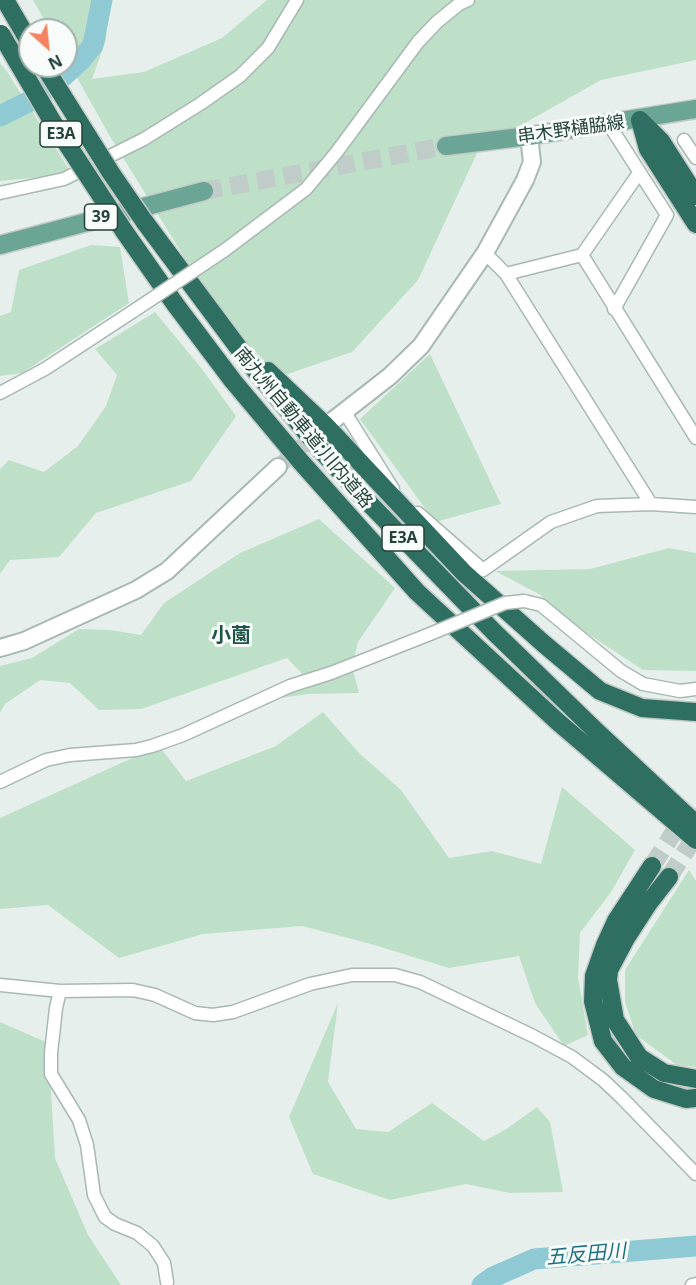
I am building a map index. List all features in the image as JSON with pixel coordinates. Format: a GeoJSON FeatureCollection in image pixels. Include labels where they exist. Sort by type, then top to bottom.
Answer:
{"type":"FeatureCollection","features":[{"type":"Feature","properties":{"kind":"highway"},"geometry":{"type":"LineString","coordinates":[[5,0],[18,23]]}},
{"type":"Feature","properties":{"kind":"highway","name":"南九州自動車道;川内道路"},"geometry":{"type":"LineString","coordinates":[[1,33],[52,121],[124,231],[200,337],[295,454],[417,591],[566,730],[696,840]]}},
{"type":"Feature","properties":{"kind":"highway","name":"南九州自動車道;川内道路"},"geometry":{"type":"LineString","coordinates":[[51,78],[144,221],[219,324],[300,425],[366,500],[494,632],[587,723],[696,824]]}},
{"type":"Feature","properties":{"kind":"highway"},"geometry":{"type":"LineString","coordinates":[[640,120],[661,141],[696,196]]}},
{"type":"Feature","properties":{"kind":"highway"},"geometry":{"type":"LineString","coordinates":[[640,120],[648,149],[696,224]]}},
{"type":"Feature","properties":{"kind":"highway"},"geometry":{"type":"LineString","coordinates":[[219,324],[325,425],[464,573],[600,691],[642,708],[696,712]]}},
{"type":"Feature","properties":{"kind":"highway"},"geometry":{"type":"LineString","coordinates":[[499,669],[571,742],[696,850]]}},
{"type":"Feature","properties":{"kind":"highway"},"geometry":{"type":"LineString","coordinates":[[652,866],[616,921],[605,945],[594,976],[593,1001],[603,1041],[623,1067],[654,1089],[686,1099],[696,1098]]}},
{"type":"Feature","properties":{"kind":"highway"},"geometry":{"type":"LineString","coordinates":[[669,877],[626,938],[609,970],[608,980],[615,1020],[639,1057],[663,1073],[696,1079]]}},
{"type":"Feature","properties":{"kind":"main road","name":"串木野樋脇線"},"geometry":{"type":"LineString","coordinates":[[446,146],[529,136],[696,110]]}},
{"type":"Feature","properties":{"kind":"main road","name":"39"},"geometry":{"type":"LineString","coordinates":[[0,244],[204,191]]}},
{"type":"Feature","properties":{"kind":"street"},"geometry":{"type":"LineString","coordinates":[[0,193],[64,179],[144,139],[200,104],[240,76],[268,48],[297,0]]}},
{"type":"Feature","properties":{"kind":"street"},"geometry":{"type":"LineString","coordinates":[[0,393],[45,369],[225,250],[306,189],[336,153],[418,42],[437,22],[459,4],[468,0]]}},
{"type":"Feature","properties":{"kind":"street"},"geometry":{"type":"LineString","coordinates":[[608,123],[667,215],[614,309]]}},
{"type":"Feature","properties":{"kind":"street"},"geometry":{"type":"LineString","coordinates":[[529,136],[532,162],[484,253],[421,346],[390,376],[338,416],[397,495],[483,570],[551,522],[597,506],[651,504],[696,507]]}},
{"type":"Feature","properties":{"kind":"street"},"geometry":{"type":"LineString","coordinates":[[684,140],[696,158]]}},
{"type":"Feature","properties":{"kind":"street"},"geometry":{"type":"LineString","coordinates":[[506,274],[582,255],[639,173]]}},
{"type":"Feature","properties":{"kind":"street"},"geometry":{"type":"LineString","coordinates":[[484,253],[506,274],[651,504]]}},
{"type":"Feature","properties":{"kind":"street"},"geometry":{"type":"LineString","coordinates":[[582,255],[696,438]]}},
{"type":"Feature","properties":{"kind":"street"},"geometry":{"type":"LineString","coordinates":[[0,648],[24,641],[136,590],[167,571],[278,467]]}},
{"type":"Feature","properties":{"kind":"street"},"geometry":{"type":"LineString","coordinates":[[0,782],[46,760],[70,755],[136,750],[152,746],[183,735],[290,686],[331,673],[505,603],[524,601],[541,605],[621,671],[643,684],[680,691],[696,689]]}},
{"type":"Feature","properties":{"kind":"street"},"geometry":{"type":"LineString","coordinates":[[0,985],[60,992],[133,990],[155,995],[195,1013],[213,1016],[233,1012],[310,984],[352,975],[395,975],[420,981],[533,1036],[572,1058],[603,1080],[696,1174]]}},
{"type":"Feature","properties":{"kind":"street"},"geometry":{"type":"LineString","coordinates":[[60,992],[53,1031],[51,1074],[79,1120],[87,1145],[94,1195],[105,1217],[137,1233],[153,1246],[164,1263],[167,1282]]}},
{"type":"Feature","properties":{"kind":"green space"},"geometry":{"type":"Polygon","coordinates":[[[33,0],[108,0],[106,40],[92,79],[144,72],[222,38],[267,0],[696,0],[696,60],[601,80],[479,149],[418,280],[352,352],[279,377],[216,309],[108,133],[77,78],[78,18],[43,18],[33,0]]]}},
{"type":"Feature","properties":{"kind":"green space"},"geometry":{"type":"Polygon","coordinates":[[[0,63],[6,70],[72,174],[0,181],[0,63]]]}},
{"type":"Feature","properties":{"kind":"green space"},"geometry":{"type":"Polygon","coordinates":[[[91,245],[120,247],[129,303],[22,373],[0,376],[0,316],[11,312],[19,270],[91,245]]]}},
{"type":"Feature","properties":{"kind":"green space"},"geometry":{"type":"Polygon","coordinates":[[[155,312],[202,369],[236,416],[191,481],[96,513],[59,557],[10,560],[0,574],[0,469],[9,460],[44,472],[78,446],[106,406],[117,375],[95,349],[155,312]]]}},
{"type":"Feature","properties":{"kind":"green space"},"geometry":{"type":"Polygon","coordinates":[[[430,354],[501,504],[435,522],[360,419],[430,354]]]}},
{"type":"Feature","properties":{"kind":"green space"},"geometry":{"type":"Polygon","coordinates":[[[319,519],[395,588],[358,642],[352,667],[359,693],[309,694],[250,702],[303,675],[287,658],[141,709],[99,710],[70,683],[40,680],[5,704],[0,713],[0,666],[32,658],[79,629],[110,630],[141,635],[164,603],[240,553],[319,519]]]}},
{"type":"Feature","properties":{"kind":"green space"},"geometry":{"type":"Polygon","coordinates":[[[669,548],[696,553],[696,671],[643,670],[573,624],[539,594],[495,571],[590,569],[669,548]]]}},
{"type":"Feature","properties":{"kind":"green space"},"geometry":{"type":"Polygon","coordinates":[[[323,712],[359,753],[401,790],[449,858],[492,851],[541,864],[562,787],[635,850],[611,892],[580,933],[578,978],[588,1035],[564,1046],[535,1003],[519,956],[449,968],[302,926],[203,934],[119,958],[48,905],[0,909],[0,818],[159,746],[186,781],[276,746],[323,712]]]}},
{"type":"Feature","properties":{"kind":"green space"},"geometry":{"type":"Polygon","coordinates":[[[689,870],[696,881],[696,1067],[677,1065],[636,1035],[625,1002],[625,970],[689,870]]]}},
{"type":"Feature","properties":{"kind":"green space"},"geometry":{"type":"Polygon","coordinates":[[[338,1003],[328,1082],[356,1129],[388,1132],[432,1103],[484,1141],[505,1130],[537,1107],[550,1122],[563,1192],[510,1193],[466,1184],[390,1200],[313,1174],[289,1117],[338,1003]]]}},
{"type":"Feature","properties":{"kind":"green space"},"geometry":{"type":"Polygon","coordinates":[[[0,1022],[48,1043],[55,1158],[88,1235],[121,1285],[0,1285],[0,1022]]]}},
{"type":"Feature","properties":{"kind":"waterway"},"geometry":{"type":"LineString","coordinates":[[0,116],[30,101],[58,81],[81,60],[93,45],[102,0]]}},
{"type":"Feature","properties":{"kind":"waterway","name":"五反田川"},"geometry":{"type":"LineString","coordinates":[[482,1285],[493,1277],[534,1259],[696,1246]]}},
{"type":"Feature","properties":{"kind":"tunnel"},"geometry":{"type":"LineString","coordinates":[[204,191],[446,146]]}},
{"type":"Feature","properties":{"kind":"tunnel"},"geometry":{"type":"LineString","coordinates":[[278,467],[321,430]]}},
{"type":"Feature","properties":{"kind":"tunnel"},"geometry":{"type":"LineString","coordinates":[[652,866],[696,798]]}},
{"type":"Feature","properties":{"kind":"tunnel"},"geometry":{"type":"LineString","coordinates":[[669,877],[696,835]]}},
{"type":"Feature","properties":{"kind":"district","name":"小薗"},"geometry":{"type":"Point","coordinates":[231,636]}}]}
